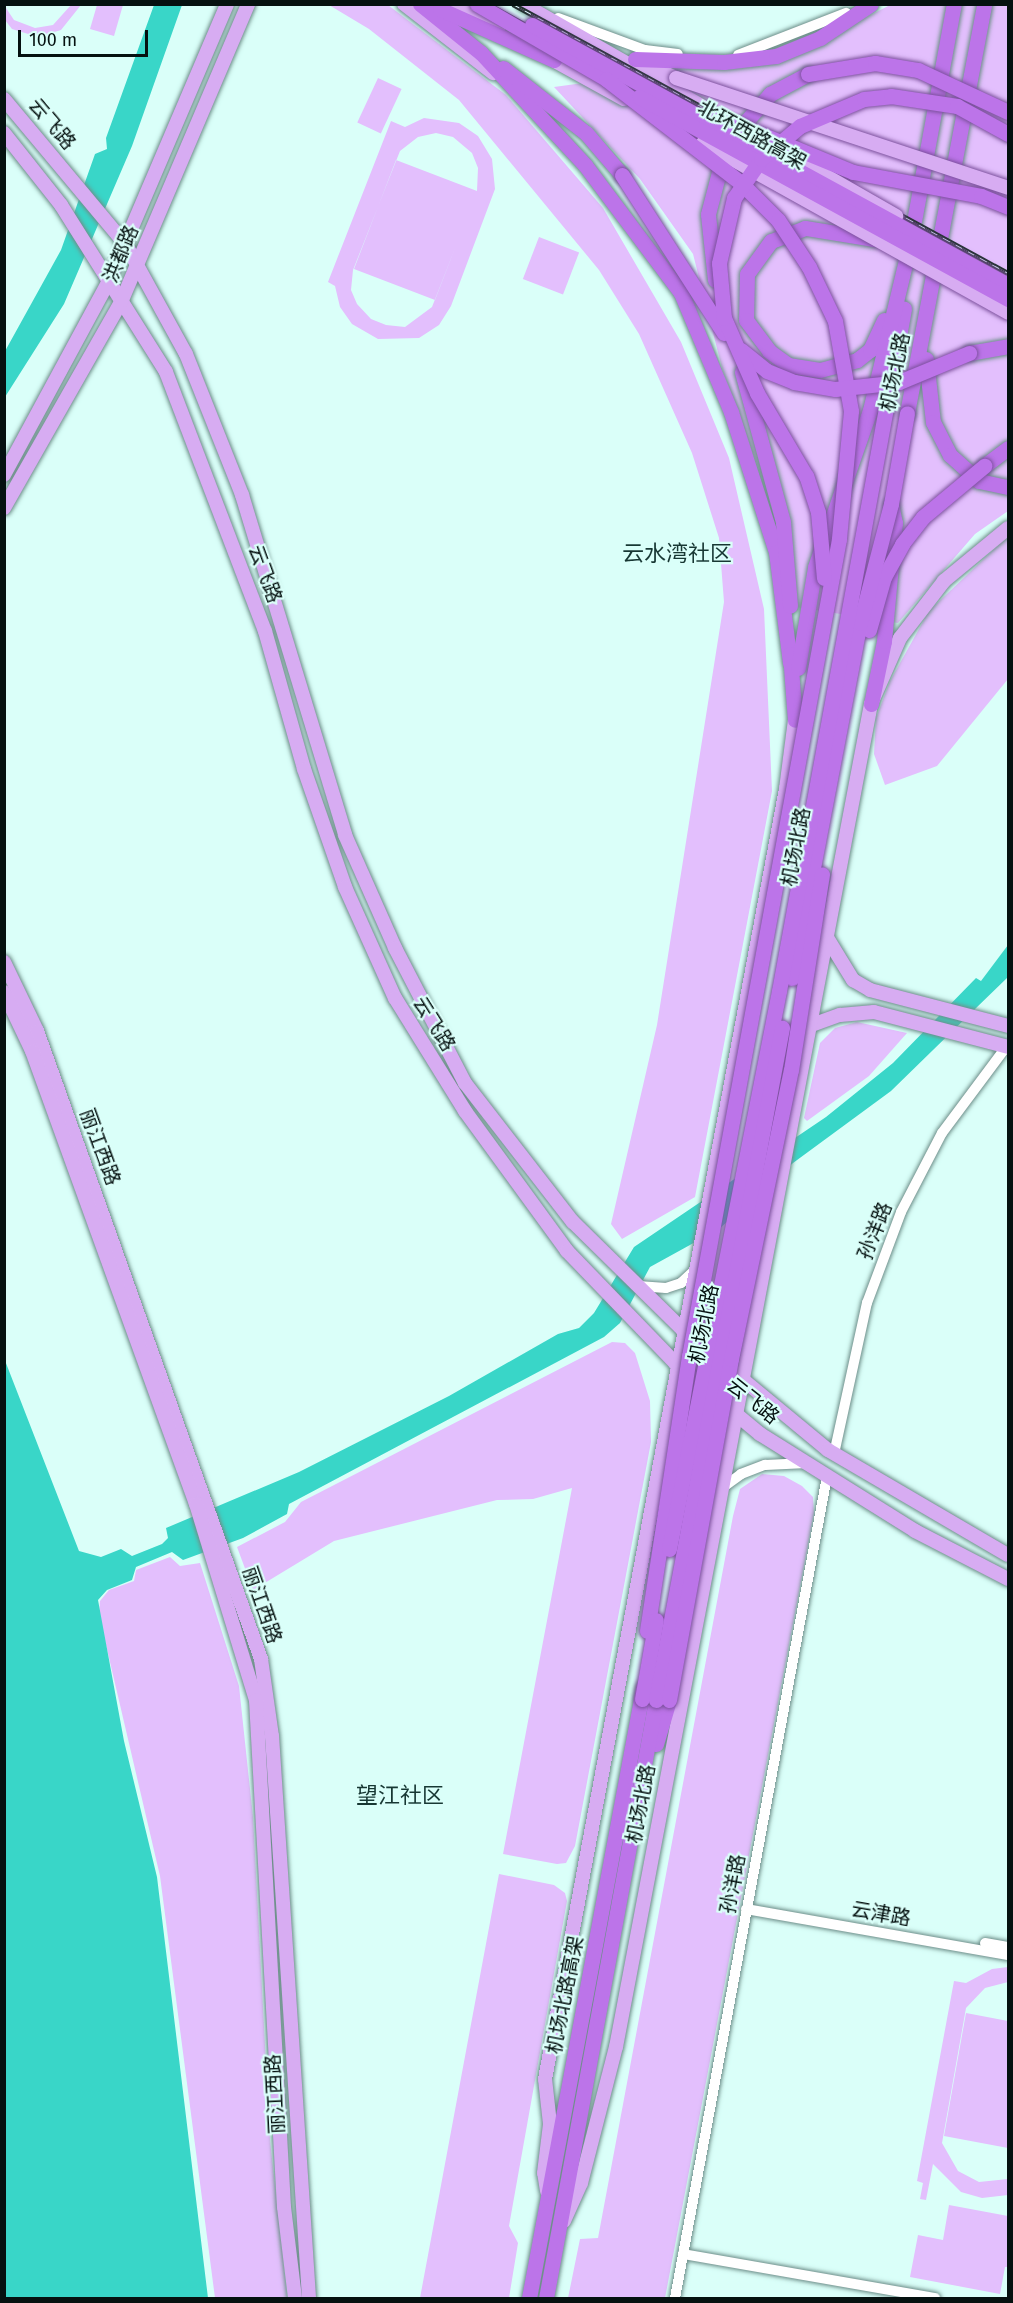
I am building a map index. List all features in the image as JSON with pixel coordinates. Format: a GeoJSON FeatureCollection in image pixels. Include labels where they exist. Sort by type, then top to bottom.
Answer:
{"type":"FeatureCollection","features":[{"type":"Feature","properties":{"kind":"highway"},"geometry":{"type":"LineString","coordinates":[[420,4],[449,13],[481,53],[636,227],[681,293],[731,412],[776,552],[795,720]]}},
{"type":"Feature","properties":{"kind":"highway"},"geometry":{"type":"LineString","coordinates":[[432,4],[554,60]]}},
{"type":"Feature","properties":{"kind":"highway","name":"北环西路高架"},"geometry":{"type":"LineString","coordinates":[[477,4],[606,79],[1008,299]]}},
{"type":"Feature","properties":{"kind":"highway","name":"北环西路高架"},"geometry":{"type":"LineString","coordinates":[[495,4],[1008,285]]}},
{"type":"Feature","properties":{"kind":"highway"},"geometry":{"type":"LineString","coordinates":[[635,59],[724,62],[776,56],[820,38],[871,4]]}},
{"type":"Feature","properties":{"kind":"highway","name":"机场北路"},"geometry":{"type":"LineString","coordinates":[[655,1700],[886,408],[911,237],[954,4]]}},
{"type":"Feature","properties":{"kind":"highway","name":"机场北路"},"geometry":{"type":"LineString","coordinates":[[655,1700],[860,623],[891,504],[907,413],[925,338],[984,4]]}},
{"type":"Feature","properties":{"kind":"highway"},"geometry":{"type":"LineString","coordinates":[[481,53],[551,104],[586,133],[622,175],[721,330],[767,371],[794,382],[864,389],[900,382],[969,353],[1008,346]]}},
{"type":"Feature","properties":{"kind":"highway"},"geometry":{"type":"LineString","coordinates":[[790,663],[791,580],[783,522],[719,295],[709,251],[708,213],[717,173],[746,116],[770,94],[808,74],[875,63],[918,70],[1008,112]]}},
{"type":"Feature","properties":{"kind":"highway"},"geometry":{"type":"LineString","coordinates":[[601,64],[853,172],[981,196],[1008,207]]}},
{"type":"Feature","properties":{"kind":"highway"},"geometry":{"type":"LineString","coordinates":[[606,79],[741,183],[778,220],[809,267],[835,321],[847,372],[849,456],[820,640],[689,1356],[647,1631],[655,1700]]}},
{"type":"Feature","properties":{"kind":"highway"},"geometry":{"type":"LineString","coordinates":[[516,91],[551,104]]}},
{"type":"Feature","properties":{"kind":"highway"},"geometry":{"type":"LineString","coordinates":[[820,640],[825,562],[818,512],[806,476],[757,393],[724,318],[718,263],[734,198],[761,159],[800,126],[864,99],[891,96],[957,106],[1008,134]]}},
{"type":"Feature","properties":{"kind":"highway"},"geometry":{"type":"LineString","coordinates":[[874,239],[826,229],[784,233],[755,258],[747,274],[746,320],[769,351],[788,365],[810,370],[840,367],[870,350],[882,326],[911,237]]}},
{"type":"Feature","properties":{"kind":"highway"},"geometry":{"type":"LineString","coordinates":[[795,720],[798,657],[815,567],[870,410],[911,237]]}},
{"type":"Feature","properties":{"kind":"highway"},"geometry":{"type":"LineString","coordinates":[[925,338],[933,422],[950,455],[980,481],[1008,487]]}},
{"type":"Feature","properties":{"kind":"highway"},"geometry":{"type":"LineString","coordinates":[[655,1700],[731,1359],[791,1070],[866,642],[884,577],[902,544],[923,517],[1008,447]]}},
{"type":"Feature","properties":{"kind":"highway"},"geometry":{"type":"LineString","coordinates":[[984,466],[1008,455]]}},
{"type":"Feature","properties":{"kind":"highway"},"geometry":{"type":"LineString","coordinates":[[871,704],[884,641],[896,523],[891,504]]}},
{"type":"Feature","properties":{"kind":"highway","name":"机场北路高架"},"geometry":{"type":"LineString","coordinates":[[546,2298],[655,1700]]}},
{"type":"Feature","properties":{"kind":"highway","name":"机场北路高架"},"geometry":{"type":"LineString","coordinates":[[529,2298],[548,2196],[655,1700]]}},
{"type":"Feature","properties":{"kind":"main road","name":"洪都路"},"geometry":{"type":"LineString","coordinates":[[4,476],[110,281],[227,4]]}},
{"type":"Feature","properties":{"kind":"main road","name":"洪都路"},"geometry":{"type":"LineString","coordinates":[[4,508],[122,300],[249,4]]}},
{"type":"Feature","properties":{"kind":"main road"},"geometry":{"type":"LineString","coordinates":[[404,4],[516,91]]}},
{"type":"Feature","properties":{"kind":"main road"},"geometry":{"type":"LineString","coordinates":[[528,7],[676,78],[1008,188]]}},
{"type":"Feature","properties":{"kind":"main road"},"geometry":{"type":"LineString","coordinates":[[528,7],[1008,277]]}},
{"type":"Feature","properties":{"kind":"main road"},"geometry":{"type":"LineString","coordinates":[[554,60],[1008,313]]}},
{"type":"Feature","properties":{"kind":"main road","name":"云飞路"},"geometry":{"type":"LineString","coordinates":[[4,99],[126,244],[186,354],[242,495],[345,835],[395,948],[465,1083],[573,1222],[682,1330],[741,1381],[834,1454],[1008,1555]]}},
{"type":"Feature","properties":{"kind":"main road","name":"云飞路"},"geometry":{"type":"LineString","coordinates":[[4,133],[65,210],[166,372],[266,631],[304,769],[345,886],[395,998],[465,1111],[567,1251],[676,1364],[736,1414],[827,1476],[915,1531],[1008,1579]]}},
{"type":"Feature","properties":{"kind":"main road","name":"机场北路"},"geometry":{"type":"LineString","coordinates":[[558,2233],[581,2182],[616,2047],[871,704],[900,638],[944,581],[1008,528]]}},
{"type":"Feature","properties":{"kind":"main road","name":"机场北路"},"geometry":{"type":"LineString","coordinates":[[548,2196],[544,2173],[550,2124],[545,2079],[682,1330],[786,789],[795,720]]}},
{"type":"Feature","properties":{"kind":"main road"},"geometry":{"type":"LineString","coordinates":[[826,936],[853,980],[870,990],[1008,1026]]}},
{"type":"Feature","properties":{"kind":"main road","name":"丽江西路"},"geometry":{"type":"LineString","coordinates":[[4,962],[39,1035],[203,1504],[218,1552],[256,1700],[284,2207],[294,2298]]}},
{"type":"Feature","properties":{"kind":"main road"},"geometry":{"type":"LineString","coordinates":[[4,992],[32,1051],[203,1504]]}},
{"type":"Feature","properties":{"kind":"main road"},"geometry":{"type":"LineString","coordinates":[[809,1026],[840,1014],[874,1012],[1007,1047]]}},
{"type":"Feature","properties":{"kind":"main road","name":"丽江西路"},"geometry":{"type":"LineString","coordinates":[[218,1552],[261,1659],[272,1736],[309,2298]]}},
{"type":"Feature","properties":{"kind":"street"},"geometry":{"type":"LineString","coordinates":[[528,7],[634,47],[692,56],[743,54],[817,28],[859,4]]}},
{"type":"Feature","properties":{"kind":"street","name":"孙洋路"},"geometry":{"type":"LineString","coordinates":[[834,1454],[867,1303],[901,1212],[942,1133],[1007,1047]]}},
{"type":"Feature","properties":{"kind":"street"},"geometry":{"type":"LineString","coordinates":[[638,1286],[666,1288],[681,1283],[694,1271]]}},
{"type":"Feature","properties":{"kind":"street"},"geometry":{"type":"LineString","coordinates":[[722,1488],[741,1474],[765,1465],[807,1463]]}},
{"type":"Feature","properties":{"kind":"street","name":"孙洋路"},"geometry":{"type":"LineString","coordinates":[[675,2298],[827,1476]]}},
{"type":"Feature","properties":{"kind":"street","name":"云津路"},"geometry":{"type":"LineString","coordinates":[[747,1906],[1008,1947]]}},
{"type":"Feature","properties":{"kind":"street","name":"云津路"},"geometry":{"type":"LineString","coordinates":[[747,1906],[1008,1955]]}},
{"type":"Feature","properties":{"kind":"street"},"geometry":{"type":"LineString","coordinates":[[683,2254],[935,2298]]}},
{"type":"Feature","properties":{"kind":"shaded area"},"geometry":{"type":"Polygon","coordinates":[[[4,5],[14,20],[35,28],[53,25],[71,5],[81,5],[61,30],[38,37],[12,29],[5,20],[4,5]]]}},
{"type":"Feature","properties":{"kind":"shaded area"},"geometry":{"type":"Polygon","coordinates":[[[97,5],[123,5],[114,36],[90,29],[97,5]]]}},
{"type":"Feature","properties":{"kind":"shaded area"},"geometry":{"type":"Polygon","coordinates":[[[329,5],[388,5],[506,95],[603,208],[681,342],[729,458],[764,609],[772,791],[695,1197],[622,1239],[611,1224],[657,1025],[724,602],[719,538],[692,453],[639,334],[599,270],[459,100],[369,29],[329,5]]]}},
{"type":"Feature","properties":{"kind":"shaded area"},"geometry":{"type":"Polygon","coordinates":[[[890,5],[1008,5],[1008,511],[975,534],[898,623],[796,607],[768,494],[722,368],[693,254],[640,179],[554,87],[796,54],[890,5]]]}},
{"type":"Feature","properties":{"kind":"shaded area"},"geometry":{"type":"Polygon","coordinates":[[[378,78],[402,89],[381,133],[357,122],[378,78]]]}},
{"type":"Feature","properties":{"kind":"shaded area"},"geometry":{"type":"Polygon","coordinates":[[[424,118],[459,123],[478,136],[492,159],[495,189],[451,306],[439,325],[419,338],[378,339],[352,324],[340,307],[335,286],[328,282],[391,121],[405,127],[424,118]],[[436,133],[418,137],[400,151],[396,160],[477,191],[478,168],[472,153],[453,137],[436,133]],[[378,206],[353,270],[351,290],[357,304],[371,319],[386,325],[405,327],[432,307],[435,300],[354,269],[378,206]]]}},
{"type":"Feature","properties":{"kind":"shaded area"},"geometry":{"type":"Polygon","coordinates":[[[539,237],[579,252],[563,294],[523,279],[539,237]]]}},
{"type":"Feature","properties":{"kind":"shaded area"},"geometry":{"type":"Polygon","coordinates":[[[1008,536],[1008,679],[937,766],[885,785],[874,754],[876,718],[890,681],[929,611],[1008,536]]]}},
{"type":"Feature","properties":{"kind":"shaded area"},"geometry":{"type":"Polygon","coordinates":[[[857,1022],[907,1033],[869,1076],[807,1121],[804,1118],[820,1043],[835,1028],[857,1022]]]}},
{"type":"Feature","properties":{"kind":"shaded area"},"geometry":{"type":"Polygon","coordinates":[[[612,1342],[625,1343],[635,1353],[650,1401],[651,1442],[575,1846],[566,1863],[557,1864],[503,1854],[572,1488],[533,1499],[497,1500],[334,1541],[253,1590],[237,1547],[285,1522],[301,1502],[612,1342]]]}},
{"type":"Feature","properties":{"kind":"shaded area"},"geometry":{"type":"Polygon","coordinates":[[[762,1474],[784,1476],[802,1486],[813,1497],[814,1513],[665,2298],[568,2298],[580,2239],[598,2238],[733,1516],[740,1489],[762,1474]]]}},
{"type":"Feature","properties":{"kind":"shaded area"},"geometry":{"type":"Polygon","coordinates":[[[170,1557],[180,1566],[200,1563],[239,1686],[253,1817],[270,2140],[287,2298],[215,2298],[160,1876],[99,1615],[100,1601],[109,1590],[134,1581],[136,1570],[170,1557]]]}},
{"type":"Feature","properties":{"kind":"shaded area"},"geometry":{"type":"Polygon","coordinates":[[[499,1874],[554,1885],[565,1893],[567,1901],[509,2226],[518,2243],[509,2298],[420,2298],[499,1874]]]}},
{"type":"Feature","properties":{"kind":"shaded area"},"geometry":{"type":"Polygon","coordinates":[[[1008,1967],[1008,1982],[985,1988],[966,2008],[942,2143],[958,2171],[979,2182],[1008,2179],[1008,2195],[982,2198],[961,2192],[933,2164],[926,2200],[920,2199],[923,2183],[917,2181],[954,1981],[966,1983],[992,1969],[1008,1967]]]}},
{"type":"Feature","properties":{"kind":"shaded area"},"geometry":{"type":"Polygon","coordinates":[[[966,2013],[1008,2021],[1008,2148],[944,2136],[966,2013]]]}},
{"type":"Feature","properties":{"kind":"shaded area"},"geometry":{"type":"Polygon","coordinates":[[[949,2205],[1008,2216],[1008,2267],[1005,2267],[1000,2294],[910,2277],[918,2235],[943,2240],[949,2205]]]}},
{"type":"Feature","properties":{"kind":"water"},"geometry":{"type":"Polygon","coordinates":[[[154,5],[182,5],[132,146],[64,304],[5,397],[4,353],[61,250],[95,154],[107,149],[106,138],[154,5]]]}},
{"type":"Feature","properties":{"kind":"water"},"geometry":{"type":"Polygon","coordinates":[[[1008,945],[1008,977],[891,1091],[793,1163],[719,1229],[650,1267],[620,1323],[604,1337],[289,1504],[287,1514],[243,1538],[183,1560],[172,1552],[136,1567],[132,1580],[107,1590],[98,1600],[124,1741],[157,1877],[208,2298],[5,2298],[4,1358],[79,1551],[101,1557],[121,1549],[132,1556],[162,1544],[168,1538],[166,1528],[299,1472],[449,1396],[558,1334],[579,1328],[594,1313],[634,1247],[826,1117],[893,1063],[976,978],[981,981],[1008,945]]]}},
{"type":"Feature","properties":{"kind":"railway"},"geometry":{"type":"LineString","coordinates":[[488,4],[1008,291]]}},
{"type":"Feature","properties":{"kind":"railway"},"geometry":{"type":"LineString","coordinates":[[513,4],[1008,273]]}},
{"type":"Feature","properties":{"kind":"district","name":"云水湾社区"},"geometry":{"type":"Point","coordinates":[677,554]}},
{"type":"Feature","properties":{"kind":"district","name":"望江社区"},"geometry":{"type":"Point","coordinates":[400,1796]}}]}
